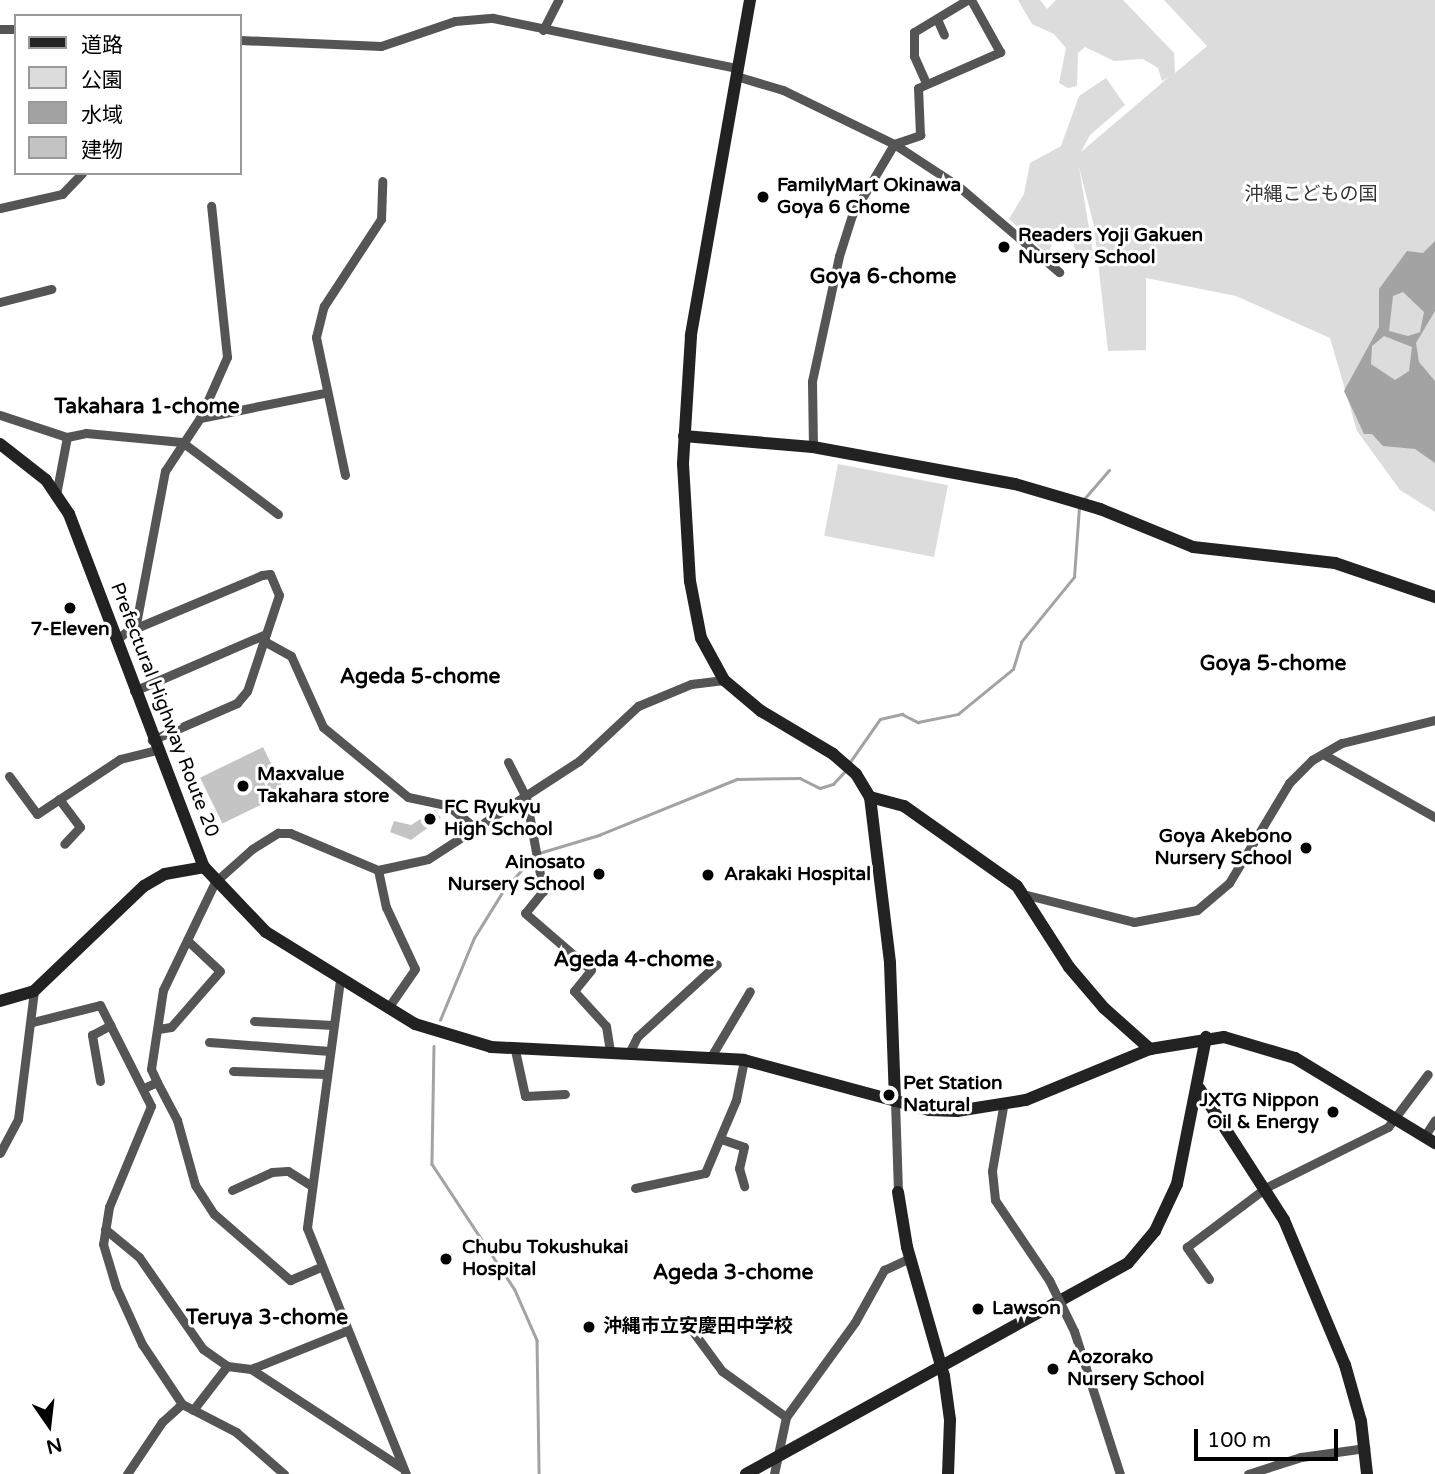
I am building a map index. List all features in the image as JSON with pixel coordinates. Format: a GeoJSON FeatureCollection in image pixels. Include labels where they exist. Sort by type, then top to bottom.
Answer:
{"type":"FeatureCollection","features":[{"type":"Feature","properties":{"kind":"street"},"geometry":{"type":"LineString","coordinates":[[543,30],[558,0]]}},
{"type":"Feature","properties":{"kind":"street"},"geometry":{"type":"LineString","coordinates":[[750,0],[699,270],[684,436],[695,617],[724,680],[761,711],[848,767],[870,797],[890,963],[898,1192],[909,1258],[943,1369],[950,1420],[948,1474]]}},
{"type":"Feature","properties":{"kind":"street"},"geometry":{"type":"LineString","coordinates":[[813,447],[811,382],[839,256],[852,215],[894,144],[920,135],[918,89],[926,83],[1000,52],[969,0],[914,32],[912,40],[926,83]]}},
{"type":"Feature","properties":{"kind":"street"},"geometry":{"type":"LineString","coordinates":[[242,40],[381,46],[455,21],[493,18],[736,72],[783,90],[894,144],[958,186],[1059,272]]}},
{"type":"Feature","properties":{"kind":"street"},"geometry":{"type":"LineString","coordinates":[[937,19],[944,35]]}},
{"type":"Feature","properties":{"kind":"street"},"geometry":{"type":"LineString","coordinates":[[0,208],[62,194],[80,175]]}},
{"type":"Feature","properties":{"kind":"street"},"geometry":{"type":"LineString","coordinates":[[345,475],[317,359],[318,321],[381,219],[382,180]]}},
{"type":"Feature","properties":{"kind":"street"},"geometry":{"type":"LineString","coordinates":[[116,640],[136,624],[165,471],[200,418],[220,377],[228,340],[211,206]]}},
{"type":"Feature","properties":{"kind":"street"},"geometry":{"type":"LineString","coordinates":[[0,302],[51,289]]}},
{"type":"Feature","properties":{"kind":"street"},"geometry":{"type":"LineString","coordinates":[[200,418],[324,393]]}},
{"type":"Feature","properties":{"kind":"street"},"geometry":{"type":"LineString","coordinates":[[0,415],[67,437],[86,433],[182,442],[278,514]]}},
{"type":"Feature","properties":{"kind":"street"},"geometry":{"type":"LineString","coordinates":[[684,436],[813,447],[975,475],[1081,503],[1192,547],[1355,567],[1435,597]]}},
{"type":"Feature","properties":{"kind":"street"},"geometry":{"type":"LineString","coordinates":[[56,495],[67,437]]}},
{"type":"Feature","properties":{"kind":"street","name":"Prefectural Highway Route 20"},"geometry":{"type":"LineString","coordinates":[[0,444],[39,474],[56,495],[80,539],[153,745],[204,867],[215,882],[249,919],[340,980],[431,1031],[515,1050],[610,1050],[712,1055],[744,1060],[895,1101],[943,1111],[1003,1107],[1150,1049],[1206,1037],[1239,1040],[1295,1058],[1431,1142]]}},
{"type":"Feature","properties":{"kind":"street"},"geometry":{"type":"LineString","coordinates":[[9,776],[31,812],[37,814],[120,759],[237,703],[247,691],[279,595],[270,574],[128,631]]}},
{"type":"Feature","properties":{"kind":"street"},"geometry":{"type":"LineString","coordinates":[[134,691],[265,637]]}},
{"type":"Feature","properties":{"kind":"street"},"geometry":{"type":"LineString","coordinates":[[265,637],[291,656],[323,727],[408,797],[447,805],[475,828]]}},
{"type":"Feature","properties":{"kind":"street"},"geometry":{"type":"LineString","coordinates":[[320,1267],[290,1280],[214,1214],[195,1185],[177,1120],[151,1069],[163,990],[215,882],[278,833],[314,841],[378,870],[428,859],[579,761],[654,696],[724,680]]}},
{"type":"Feature","properties":{"kind":"street"},"geometry":{"type":"LineString","coordinates":[[870,797],[904,806],[1027,895],[1134,922],[1197,910],[1230,883],[1289,783],[1323,754],[1342,743],[1435,720]]}},
{"type":"Feature","properties":{"kind":"street"},"geometry":{"type":"LineString","coordinates":[[1323,754],[1435,817]]}},
{"type":"Feature","properties":{"kind":"street"},"geometry":{"type":"LineString","coordinates":[[508,762],[526,797],[543,891],[525,913],[591,970],[575,991],[606,1026],[610,1050]]}},
{"type":"Feature","properties":{"kind":"street"},"geometry":{"type":"LineString","coordinates":[[59,799],[80,827],[64,844]]}},
{"type":"Feature","properties":{"kind":"street"},"geometry":{"type":"LineString","coordinates":[[0,1002],[34,991],[144,886],[165,874],[204,867]]}},
{"type":"Feature","properties":{"kind":"street"},"geometry":{"type":"LineString","coordinates":[[378,870],[386,907],[415,969],[388,1008]]}},
{"type":"Feature","properties":{"kind":"street"},"geometry":{"type":"LineString","coordinates":[[1027,895],[1069,968],[1104,1009],[1150,1049]]}},
{"type":"Feature","properties":{"kind":"street"},"geometry":{"type":"LineString","coordinates":[[158,1029],[171,1027],[220,971],[187,940]]}},
{"type":"Feature","properties":{"kind":"street"},"geometry":{"type":"LineString","coordinates":[[630,1051],[637,1037],[717,964]]}},
{"type":"Feature","properties":{"kind":"street"},"geometry":{"type":"LineString","coordinates":[[340,980],[307,1228],[320,1267],[334,1283],[346,1331],[404,1471]]}},
{"type":"Feature","properties":{"kind":"street"},"geometry":{"type":"LineString","coordinates":[[0,1153],[18,1119],[33,1022],[34,991]]}},
{"type":"Feature","properties":{"kind":"street"},"geometry":{"type":"LineString","coordinates":[[712,1055],[750,991]]}},
{"type":"Feature","properties":{"kind":"street"},"geometry":{"type":"LineString","coordinates":[[33,1022],[100,1005],[144,1088],[150,1112],[131,1143],[105,1229],[103,1244],[116,1287],[142,1344],[182,1404],[236,1432],[284,1474]]}},
{"type":"Feature","properties":{"kind":"street"},"geometry":{"type":"LineString","coordinates":[[254,1021],[333,1026]]}},
{"type":"Feature","properties":{"kind":"street"},"geometry":{"type":"LineString","coordinates":[[100,1081],[92,1035],[111,1025]]}},
{"type":"Feature","properties":{"kind":"street"},"geometry":{"type":"LineString","coordinates":[[747,1474],[1092,1287],[1142,1248],[1177,1184],[1199,1088],[1206,1037]]}},
{"type":"Feature","properties":{"kind":"street"},"geometry":{"type":"LineString","coordinates":[[209,1042],[330,1051]]}},
{"type":"Feature","properties":{"kind":"street"},"geometry":{"type":"LineString","coordinates":[[515,1050],[525,1096],[565,1094]]}},
{"type":"Feature","properties":{"kind":"street"},"geometry":{"type":"LineString","coordinates":[[635,1188],[705,1173],[721,1139],[744,1060]]}},
{"type":"Feature","properties":{"kind":"street"},"geometry":{"type":"LineString","coordinates":[[233,1071],[327,1074]]}},
{"type":"Feature","properties":{"kind":"street"},"geometry":{"type":"LineString","coordinates":[[1209,1279],[1187,1247],[1267,1187],[1352,1147],[1396,1119],[1428,1074]]}},
{"type":"Feature","properties":{"kind":"street"},"geometry":{"type":"LineString","coordinates":[[144,1088],[158,1082]]}},
{"type":"Feature","properties":{"kind":"street"},"geometry":{"type":"LineString","coordinates":[[1199,1088],[1267,1187],[1345,1365],[1365,1448],[1367,1474]]}},
{"type":"Feature","properties":{"kind":"street"},"geometry":{"type":"LineString","coordinates":[[1003,1107],[992,1171],[995,1200],[1049,1280],[1074,1331],[1120,1474]]}},
{"type":"Feature","properties":{"kind":"street"},"geometry":{"type":"LineString","coordinates":[[1431,1142],[1435,1120]]}},
{"type":"Feature","properties":{"kind":"street"},"geometry":{"type":"LineString","coordinates":[[721,1139],[744,1147],[739,1168],[744,1185]]}},
{"type":"Feature","properties":{"kind":"street"},"geometry":{"type":"LineString","coordinates":[[232,1190],[272,1172],[288,1171],[312,1186]]}},
{"type":"Feature","properties":{"kind":"street"},"geometry":{"type":"LineString","coordinates":[[105,1229],[139,1257],[189,1332],[227,1366],[251,1369],[404,1471]]}},
{"type":"Feature","properties":{"kind":"street"},"geometry":{"type":"LineString","coordinates":[[774,1474],[786,1417],[855,1322],[884,1270],[909,1258]]}},
{"type":"Feature","properties":{"kind":"street"},"geometry":{"type":"LineString","coordinates":[[251,1369],[346,1331]]}},
{"type":"Feature","properties":{"kind":"street"},"geometry":{"type":"LineString","coordinates":[[694,1333],[722,1371],[786,1417]]}},
{"type":"Feature","properties":{"kind":"street"},"geometry":{"type":"LineString","coordinates":[[193,1410],[227,1366]]}},
{"type":"Feature","properties":{"kind":"street"},"geometry":{"type":"LineString","coordinates":[[127,1474],[162,1422],[182,1404]]}},
{"type":"Feature","properties":{"kind":"street"},"geometry":{"type":"LineString","coordinates":[[1248,1474],[1301,1457],[1365,1448]]}},
{"type":"Feature","properties":{"kind":"green space","name":"沖縄こどもの国"},"geometry":{"type":"Polygon","coordinates":[[[1018,0],[1040,0],[1047,9],[1056,0],[1123,0],[1174,53],[1175,73],[1207,46],[1164,0],[1435,0],[1435,512],[1400,490],[1357,431],[1330,338],[1236,296],[1146,278],[1146,350],[1108,351],[1094,226],[1079,167],[1094,259],[1077,255],[1070,234],[1054,234],[1049,256],[1009,219],[1024,194],[1030,163],[1061,146],[1079,96],[1106,78],[1125,105],[1090,135],[1081,152],[1169,77],[1162,81],[1158,68],[1143,59],[1114,61],[1085,47],[1078,53],[1077,86],[1068,88],[1059,83],[1066,48],[1054,34],[1032,24],[1018,0]]]}},
{"type":"Feature","properties":{"kind":"green space"},"geometry":{"type":"Polygon","coordinates":[[[838,464],[948,485],[934,557],[824,536],[838,464]]]}},
{"type":"Feature","properties":{"kind":"water"},"geometry":{"type":"Polygon","coordinates":[[[1435,241],[1435,311],[1416,343],[1419,362],[1435,381],[1435,463],[1415,449],[1383,446],[1372,434],[1364,434],[1344,391],[1379,327],[1379,289],[1407,251],[1423,253],[1435,241]],[[1403,292],[1393,296],[1389,331],[1408,336],[1420,332],[1424,312],[1403,292]],[[1384,336],[1372,346],[1371,364],[1395,380],[1409,371],[1412,347],[1384,336]]]}},
{"type":"Feature","properties":{"kind":"building","name":"Maxvalue Takahara store"},"geometry":{"type":"Polygon","coordinates":[[[263,747],[285,793],[222,824],[200,778],[263,747]]]}},
{"type":"Feature","properties":{"kind":"building"},"geometry":{"type":"Polygon","coordinates":[[[435,810],[441,818],[411,840],[390,832],[394,821],[411,825],[435,810]]]}},
{"type":"Feature","properties":{"kind":"waterway"},"geometry":{"type":"LineString","coordinates":[[1084,499],[1109,470]]}},
{"type":"Feature","properties":{"kind":"waterway"},"geometry":{"type":"LineString","coordinates":[[850,762],[880,719],[902,714],[918,722],[958,714],[1013,669],[1021,642],[1074,577],[1079,507]]}},
{"type":"Feature","properties":{"kind":"waterway"},"geometry":{"type":"LineString","coordinates":[[539,853],[599,835],[737,779],[800,778],[820,788],[833,784],[845,771]]}},
{"type":"Feature","properties":{"kind":"waterway"},"geometry":{"type":"LineString","coordinates":[[440,1020],[474,938],[503,891],[534,856]]}},
{"type":"Feature","properties":{"kind":"waterway"},"geometry":{"type":"LineString","coordinates":[[434,1046],[432,1164],[515,1290],[537,1340],[539,1474]]}},
{"type":"Feature","properties":{"kind":"place","name":"FamilyMart Okinawa Goya 6 Chome"},"geometry":{"type":"Point","coordinates":[763,197]}},
{"type":"Feature","properties":{"kind":"place","name":"Readers Yoji Gakuen Nursery School"},"geometry":{"type":"Point","coordinates":[1004,247]}},
{"type":"Feature","properties":{"kind":"place","name":"7-Eleven"},"geometry":{"type":"Point","coordinates":[70,608]}},
{"type":"Feature","properties":{"kind":"place","name":"Maxvalue Takahara store"},"geometry":{"type":"Point","coordinates":[243,786]}},
{"type":"Feature","properties":{"kind":"place","name":"FC Ryukyu High School"},"geometry":{"type":"Point","coordinates":[430,819]}},
{"type":"Feature","properties":{"kind":"place","name":"Goya Akebono Nursery School"},"geometry":{"type":"Point","coordinates":[1306,848]}},
{"type":"Feature","properties":{"kind":"place","name":"Ainosato Nursery School"},"geometry":{"type":"Point","coordinates":[599,874]}},
{"type":"Feature","properties":{"kind":"place","name":"Arakaki Hospital"},"geometry":{"type":"Point","coordinates":[708,875]}},
{"type":"Feature","properties":{"kind":"place","name":"Pet Station Natural"},"geometry":{"type":"Point","coordinates":[889,1095]}},
{"type":"Feature","properties":{"kind":"place","name":"JXTG Nippon Oil & Energy"},"geometry":{"type":"Point","coordinates":[1333,1112]}},
{"type":"Feature","properties":{"kind":"place","name":"Chubu Tokushukai Hospital"},"geometry":{"type":"Point","coordinates":[446,1259]}},
{"type":"Feature","properties":{"kind":"place","name":"Lawson"},"geometry":{"type":"Point","coordinates":[978,1309]}},
{"type":"Feature","properties":{"kind":"place","name":"沖縄市立安慶田中学校"},"geometry":{"type":"Point","coordinates":[589,1327]}},
{"type":"Feature","properties":{"kind":"place","name":"Aozorako Nursery School"},"geometry":{"type":"Point","coordinates":[1053,1369]}},
{"type":"Feature","properties":{"kind":"district","name":"Goya 6-chome"},"geometry":{"type":"Point","coordinates":[883,277]}},
{"type":"Feature","properties":{"kind":"district","name":"Takahara 1-chome"},"geometry":{"type":"Point","coordinates":[147,407]}},
{"type":"Feature","properties":{"kind":"district","name":"Goya 5-chome"},"geometry":{"type":"Point","coordinates":[1273,664]}},
{"type":"Feature","properties":{"kind":"district","name":"Ageda 5-chome"},"geometry":{"type":"Point","coordinates":[420,677]}},
{"type":"Feature","properties":{"kind":"district","name":"Ageda 4-chome"},"geometry":{"type":"Point","coordinates":[634,960]}},
{"type":"Feature","properties":{"kind":"district","name":"Ageda 3-chome"},"geometry":{"type":"Point","coordinates":[733,1273]}},
{"type":"Feature","properties":{"kind":"district","name":"Teruya 3-chome"},"geometry":{"type":"Point","coordinates":[267,1318]}}]}
